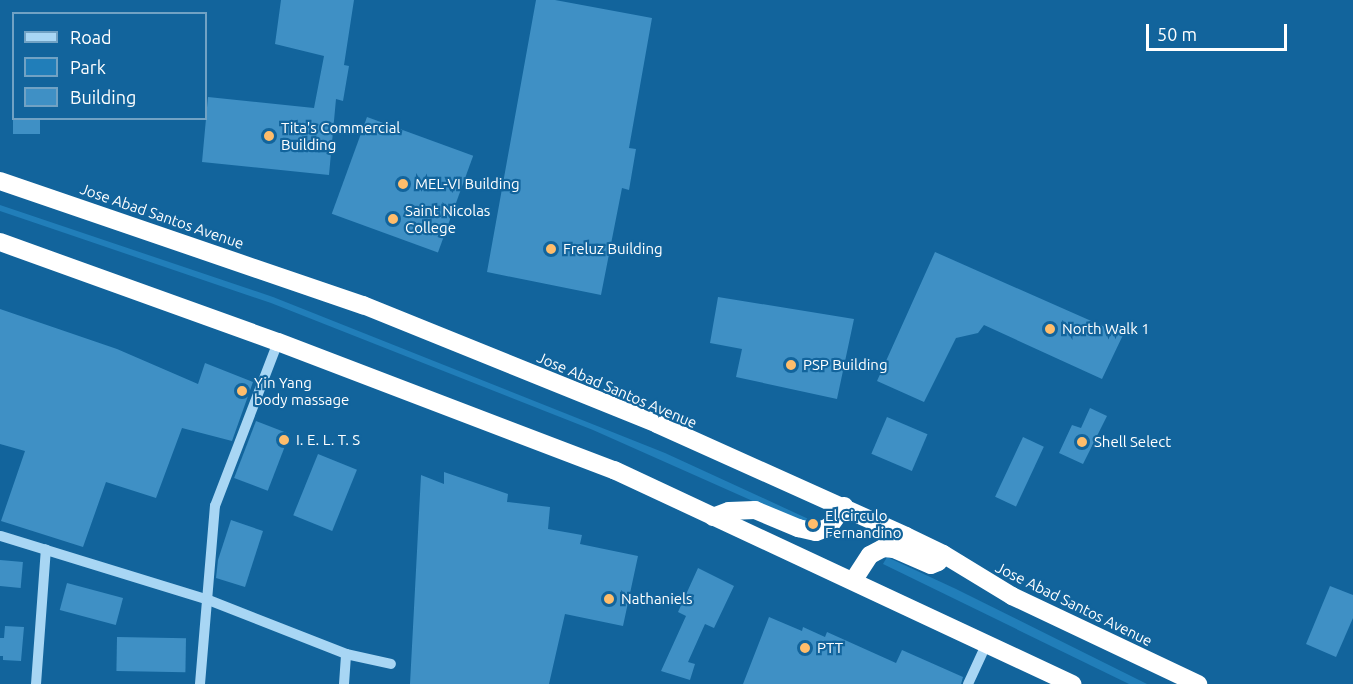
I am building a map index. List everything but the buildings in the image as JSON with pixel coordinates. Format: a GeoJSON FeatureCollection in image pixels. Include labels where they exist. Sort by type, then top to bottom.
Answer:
{"type":"FeatureCollection","features":[{"type":"Feature","properties":{"kind":"highway","name":"Jose Abad Santos Avenue"},"geometry":{"type":"LineString","coordinates":[[0,181],[363,305],[657,424],[844,506],[943,554],[1012,596],[1198,684]]}},
{"type":"Feature","properties":{"kind":"highway"},"geometry":{"type":"LineString","coordinates":[[0,242],[278,342],[614,470],[1072,684]]}},
{"type":"Feature","properties":{"kind":"highway"},"geometry":{"type":"LineString","coordinates":[[713,517],[729,512],[755,510],[798,528],[816,532],[829,527],[844,506]]}},
{"type":"Feature","properties":{"kind":"highway"},"geometry":{"type":"LineString","coordinates":[[853,581],[870,555],[883,548],[894,549],[931,565],[938,562],[943,554]]}},
{"type":"Feature","properties":{"kind":"street"},"geometry":{"type":"LineString","coordinates":[[200,684],[215,506],[278,342]]}},
{"type":"Feature","properties":{"kind":"street"},"geometry":{"type":"LineString","coordinates":[[1,536],[206,599],[346,654],[392,664]]}},
{"type":"Feature","properties":{"kind":"street"},"geometry":{"type":"LineString","coordinates":[[36,684],[46,549]]}},
{"type":"Feature","properties":{"kind":"street"},"geometry":{"type":"LineString","coordinates":[[968,684],[986,645]]}},
{"type":"Feature","properties":{"kind":"street"},"geometry":{"type":"LineString","coordinates":[[344,684],[346,654]]}},
{"type":"Feature","properties":{"kind":"green space"},"geometry":{"type":"Polygon","coordinates":[[[0,205],[273,297],[665,453],[815,522],[813,527],[802,523],[593,430],[271,303],[0,211],[0,205]]]}},
{"type":"Feature","properties":{"kind":"green space"},"geometry":{"type":"Polygon","coordinates":[[[887,557],[1147,684],[1129,684],[883,564],[887,557]]]}},
{"type":"Feature","properties":{"kind":"place","name":"Tita's Commercial Building"},"geometry":{"type":"Point","coordinates":[269,136]}},
{"type":"Feature","properties":{"kind":"place","name":"MEL-VI Building"},"geometry":{"type":"Point","coordinates":[403,184]}},
{"type":"Feature","properties":{"kind":"place","name":"Saint Nicolas College"},"geometry":{"type":"Point","coordinates":[393,219]}},
{"type":"Feature","properties":{"kind":"place","name":"Freluz Building"},"geometry":{"type":"Point","coordinates":[551,249]}},
{"type":"Feature","properties":{"kind":"place","name":"North Walk 1"},"geometry":{"type":"Point","coordinates":[1050,329]}},
{"type":"Feature","properties":{"kind":"place","name":"PSP Building"},"geometry":{"type":"Point","coordinates":[791,365]}},
{"type":"Feature","properties":{"kind":"place","name":"Yin Yang body massage"},"geometry":{"type":"Point","coordinates":[242,391]}},
{"type":"Feature","properties":{"kind":"place","name":"I. E. L. T. S"},"geometry":{"type":"Point","coordinates":[284,440]}},
{"type":"Feature","properties":{"kind":"place","name":"Shell Select"},"geometry":{"type":"Point","coordinates":[1082,442]}},
{"type":"Feature","properties":{"kind":"place","name":"El Circulo Fernandino"},"geometry":{"type":"Point","coordinates":[813,524]}},
{"type":"Feature","properties":{"kind":"place","name":"Nathaniels"},"geometry":{"type":"Point","coordinates":[609,599]}},
{"type":"Feature","properties":{"kind":"place","name":"PTT"},"geometry":{"type":"Point","coordinates":[805,648]}}]}
